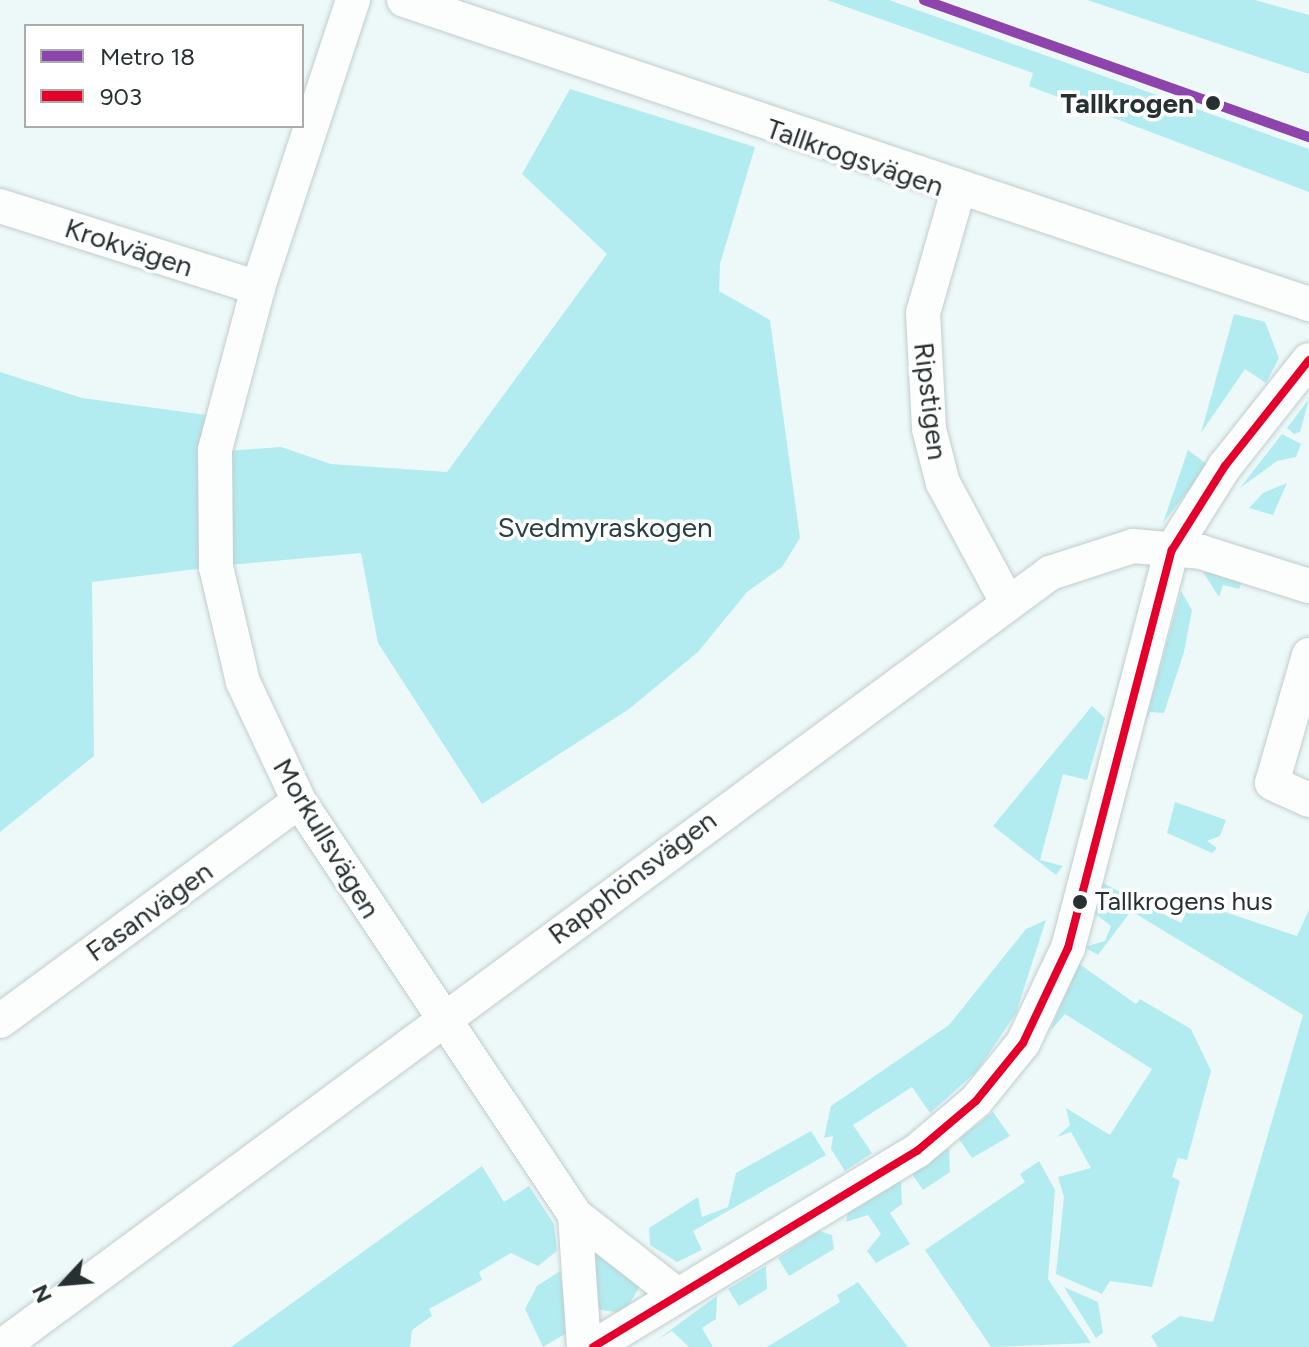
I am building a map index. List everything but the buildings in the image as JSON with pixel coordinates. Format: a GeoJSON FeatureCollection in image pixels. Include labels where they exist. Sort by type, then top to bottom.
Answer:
{"type":"FeatureCollection","features":[{"type":"Feature","properties":{"kind":"street","name":"Morkullsvägen"},"geometry":{"type":"LineString","coordinates":[[353,0],[258,288],[215,450],[216,567],[243,682],[299,801],[441,1019],[575,1215],[677,1295]]}},
{"type":"Feature","properties":{"kind":"street","name":"Tallkrogsvägen"},"geometry":{"type":"LineString","coordinates":[[404,0],[958,191],[1309,304]]}},
{"type":"Feature","properties":{"kind":"street","name":"Ripstigen"},"geometry":{"type":"LineString","coordinates":[[958,191],[923,313],[929,429],[943,483],[1006,600]]}},
{"type":"Feature","properties":{"kind":"street","name":"Krokvägen"},"geometry":{"type":"LineString","coordinates":[[0,206],[258,288]]}},
{"type":"Feature","properties":{"kind":"street"},"geometry":{"type":"LineString","coordinates":[[593,1347],[917,1151],[976,1101],[1023,1043],[1068,948],[1172,550],[1225,466],[1309,360]]}},
{"type":"Feature","properties":{"kind":"street","name":"Rapphönsvägen"},"geometry":{"type":"LineString","coordinates":[[1,1347],[1006,600],[1093,554],[1172,550],[1309,586]]}},
{"type":"Feature","properties":{"kind":"street"},"geometry":{"type":"LineString","coordinates":[[1309,655],[1272,783],[1309,800]]}},
{"type":"Feature","properties":{"kind":"street","name":"Fasanvägen"},"geometry":{"type":"LineString","coordinates":[[0,1021],[299,801]]}},
{"type":"Feature","properties":{"kind":"street"},"geometry":{"type":"LineString","coordinates":[[575,1215],[584,1347]]}},
{"type":"Feature","properties":{"kind":"green space"},"geometry":{"type":"Polygon","coordinates":[[[827,0],[889,0],[1309,149],[1309,192],[1029,86],[1033,73],[827,0]]]}},
{"type":"Feature","properties":{"kind":"green space"},"geometry":{"type":"Polygon","coordinates":[[[1087,0],[1255,0],[1309,15],[1309,74],[1087,0]]]}},
{"type":"Feature","properties":{"kind":"green space","name":"Svedmyraskogen"},"geometry":{"type":"Polygon","coordinates":[[[570,89],[755,147],[720,264],[719,291],[770,320],[800,538],[782,567],[747,592],[698,652],[629,709],[482,804],[378,643],[361,553],[228,565],[227,451],[281,447],[331,464],[447,472],[607,254],[522,174],[570,89]]]}},
{"type":"Feature","properties":{"kind":"green space"},"geometry":{"type":"Polygon","coordinates":[[[1234,314],[1265,322],[1279,358],[1266,383],[1245,369],[1201,433],[1234,314]]]}},
{"type":"Feature","properties":{"kind":"green space"},"geometry":{"type":"Polygon","coordinates":[[[0,372],[82,398],[206,415],[199,495],[205,568],[92,582],[94,756],[0,832],[0,372]]]}},
{"type":"Feature","properties":{"kind":"green space"},"geometry":{"type":"Polygon","coordinates":[[[1309,399],[1300,432],[1294,434],[1287,428],[1309,399]]]}},
{"type":"Feature","properties":{"kind":"green space"},"geometry":{"type":"Polygon","coordinates":[[[1282,434],[1301,444],[1296,457],[1277,461],[1240,488],[1282,434]]]}},
{"type":"Feature","properties":{"kind":"green space"},"geometry":{"type":"Polygon","coordinates":[[[1188,450],[1208,465],[1163,523],[1188,450]]]}},
{"type":"Feature","properties":{"kind":"green space"},"geometry":{"type":"Polygon","coordinates":[[[1287,483],[1273,515],[1249,508],[1263,493],[1287,483]]]}},
{"type":"Feature","properties":{"kind":"green space"},"geometry":{"type":"Polygon","coordinates":[[[1203,572],[1219,573],[1242,581],[1239,589],[1223,585],[1219,597],[1203,572]]]}},
{"type":"Feature","properties":{"kind":"green space"},"geometry":{"type":"Polygon","coordinates":[[[1181,591],[1192,610],[1184,652],[1164,713],[1150,712],[1145,723],[1181,591]]]}},
{"type":"Feature","properties":{"kind":"green space"},"geometry":{"type":"Polygon","coordinates":[[[1092,706],[1105,718],[1087,780],[1063,774],[1040,860],[1063,866],[1056,875],[993,826],[1092,706]]]}},
{"type":"Feature","properties":{"kind":"green space"},"geometry":{"type":"Polygon","coordinates":[[[1175,802],[1226,820],[1220,836],[1207,841],[1217,848],[1212,853],[1167,833],[1175,802]]]}},
{"type":"Feature","properties":{"kind":"green space"},"geometry":{"type":"Polygon","coordinates":[[[1101,882],[1181,923],[1192,901],[1297,936],[1309,910],[1309,1347],[1158,1347],[1151,1336],[1180,1316],[1213,1322],[1303,1015],[1131,911],[1098,955],[1084,947],[1105,941],[1111,926],[1093,912],[1101,882]]]}},
{"type":"Feature","properties":{"kind":"green space"},"geometry":{"type":"Polygon","coordinates":[[[1046,920],[1016,1013],[977,1071],[930,1113],[912,1087],[853,1125],[872,1153],[845,1171],[831,1149],[833,1136],[824,1138],[831,1106],[949,1025],[1026,929],[1046,920]]]}},
{"type":"Feature","properties":{"kind":"green space"},"geometry":{"type":"Polygon","coordinates":[[[1078,963],[1136,1004],[1140,999],[1191,1029],[1211,1071],[1187,1160],[1178,1158],[1172,1177],[1180,1181],[1152,1287],[1110,1281],[1102,1294],[1056,1274],[1064,1197],[1058,1177],[1091,1168],[1071,1132],[1057,1137],[1070,1125],[1066,1108],[1110,1135],[1152,1069],[1065,1014],[1050,1031],[1078,963]]]}},
{"type":"Feature","properties":{"kind":"green space"},"geometry":{"type":"Polygon","coordinates":[[[993,1112],[1010,1136],[972,1158],[959,1139],[993,1112]]]}},
{"type":"Feature","properties":{"kind":"green space"},"geometry":{"type":"Polygon","coordinates":[[[811,1131],[826,1155],[693,1231],[702,1250],[677,1262],[650,1245],[649,1228],[698,1197],[702,1217],[728,1207],[736,1173],[811,1131]]]}},
{"type":"Feature","properties":{"kind":"green space"},"geometry":{"type":"Polygon","coordinates":[[[949,1148],[950,1172],[923,1190],[912,1174],[949,1148]]]}},
{"type":"Feature","properties":{"kind":"green space"},"geometry":{"type":"Polygon","coordinates":[[[1039,1161],[1055,1190],[1048,1279],[1091,1343],[991,1347],[925,1250],[1025,1182],[1020,1174],[1039,1161]]]}},
{"type":"Feature","properties":{"kind":"green space"},"geometry":{"type":"Polygon","coordinates":[[[482,1166],[504,1202],[529,1186],[554,1224],[557,1251],[538,1266],[511,1253],[479,1272],[482,1280],[429,1309],[432,1316],[412,1330],[410,1347],[231,1347],[482,1166]]]}},
{"type":"Feature","properties":{"kind":"green space"},"geometry":{"type":"Polygon","coordinates":[[[901,1181],[902,1204],[890,1213],[910,1244],[876,1263],[867,1251],[881,1234],[868,1215],[846,1222],[848,1213],[901,1181]]]}},
{"type":"Feature","properties":{"kind":"green space"},"geometry":{"type":"Polygon","coordinates":[[[819,1231],[832,1235],[834,1249],[789,1276],[778,1258],[819,1231]]]}},
{"type":"Feature","properties":{"kind":"green space"},"geometry":{"type":"Polygon","coordinates":[[[590,1239],[640,1286],[624,1313],[594,1309],[590,1239]]]}},
{"type":"Feature","properties":{"kind":"green space"},"geometry":{"type":"Polygon","coordinates":[[[766,1266],[767,1289],[739,1306],[728,1289],[766,1266]]]}},
{"type":"Feature","properties":{"kind":"green space"},"geometry":{"type":"Polygon","coordinates":[[[560,1271],[568,1332],[543,1347],[525,1309],[537,1286],[560,1271]]]}},
{"type":"Feature","properties":{"kind":"green space"},"geometry":{"type":"Polygon","coordinates":[[[858,1282],[908,1347],[767,1347],[840,1302],[837,1295],[858,1282]]]}},
{"type":"Feature","properties":{"kind":"green space"},"geometry":{"type":"Polygon","coordinates":[[[1064,1287],[1098,1302],[1103,1333],[1096,1338],[1064,1287]]]}},
{"type":"Feature","properties":{"kind":"green space"},"geometry":{"type":"Polygon","coordinates":[[[717,1296],[716,1319],[702,1328],[713,1347],[689,1347],[672,1331],[658,1339],[717,1296]]]}},
{"type":"Feature","properties":{"kind":"metro line","name":"18"},"geometry":{"type":"LineString","coordinates":[[924,0],[1309,137]]}},
{"type":"Feature","properties":{"kind":"transit line","name":"903"},"geometry":{"type":"LineString","coordinates":[[593,1347],[917,1151],[976,1101],[1023,1043],[1068,948],[1172,550],[1225,466],[1309,360]]}},
{"type":"Feature","properties":{"kind":"place","name":"Tallkrogen"},"geometry":{"type":"Point","coordinates":[1213,103]}},
{"type":"Feature","properties":{"kind":"place","name":"Tallkrogens hus"},"geometry":{"type":"Point","coordinates":[1080,902]}}]}
